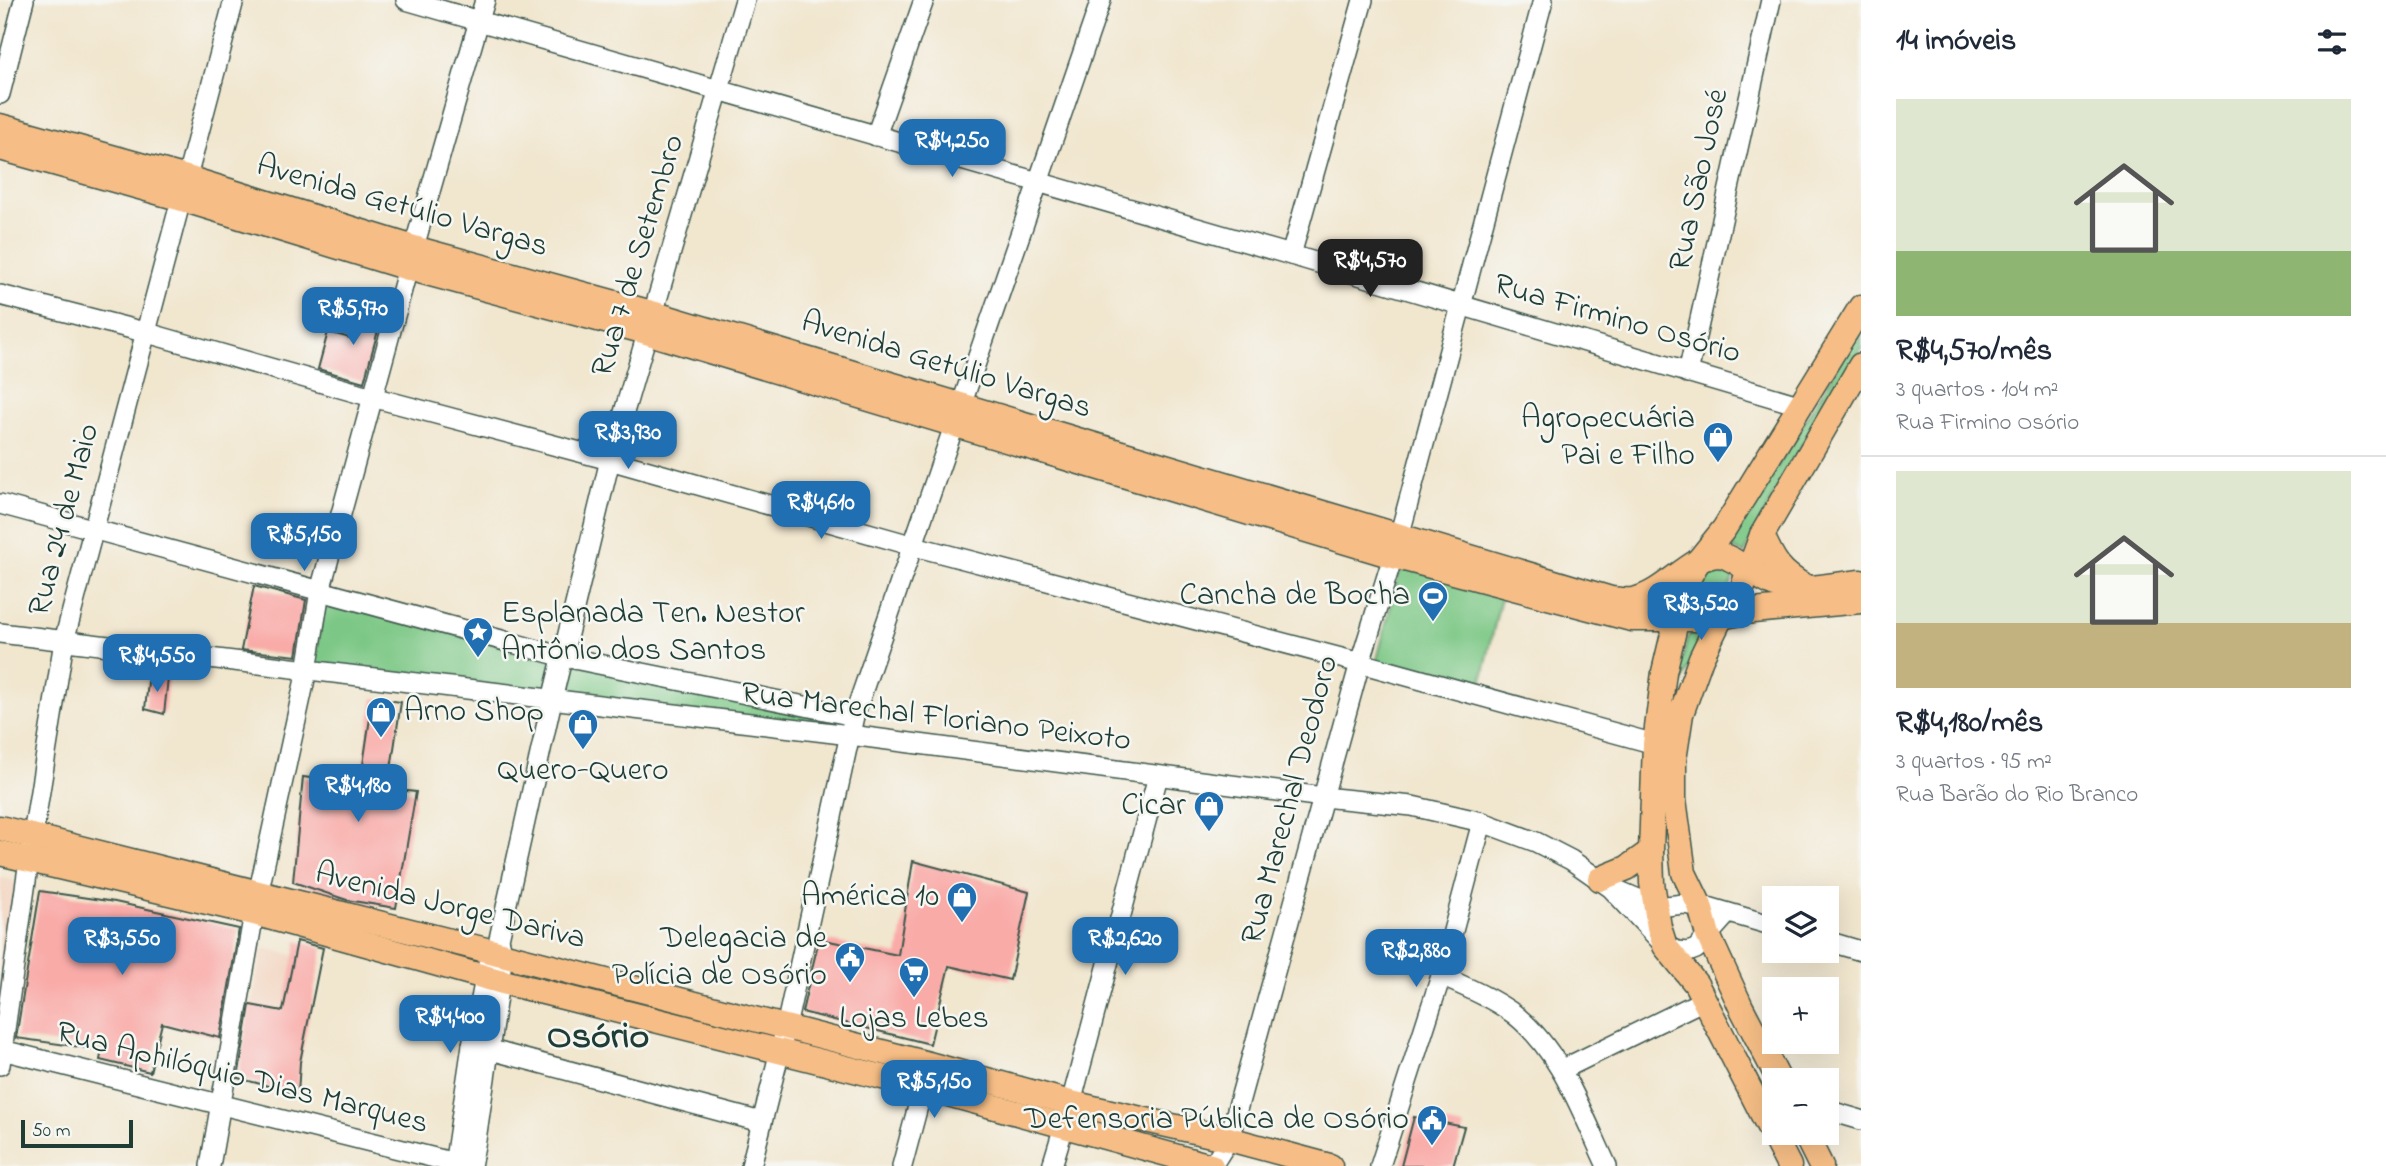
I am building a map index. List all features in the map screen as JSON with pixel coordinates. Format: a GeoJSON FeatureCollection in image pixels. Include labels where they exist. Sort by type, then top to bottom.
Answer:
{"type":"FeatureCollection","features":[{"type":"Feature","properties":{"kind":"main road","name":"Avenida Getúlio Vargas"},"geometry":{"type":"LineString","coordinates":[[0,126],[130,174]]}},
{"type":"Feature","properties":{"kind":"main road","name":"Avenida Getúlio Vargas"},"geometry":{"type":"LineString","coordinates":[[0,148],[130,174],[411,258],[649,323],[1396,547],[1546,589],[1630,619],[1721,617],[1786,607],[1861,601]]}},
{"type":"Feature","properties":{"kind":"main road"},"geometry":{"type":"LineString","coordinates":[[1789,1166],[1696,985],[1665,946],[1659,927],[1651,851],[1655,744],[1664,672],[1685,584],[1699,560],[1724,529],[1861,307]]}},
{"type":"Feature","properties":{"kind":"main road"},"geometry":{"type":"LineString","coordinates":[[1773,1068],[1741,1007],[1684,873],[1674,799],[1674,760],[1681,714],[1701,658],[1721,617],[1741,592],[1762,535],[1861,365]]}},
{"type":"Feature","properties":{"kind":"main road"},"geometry":{"type":"LineString","coordinates":[[1762,535],[1776,565],[1807,587]]}},
{"type":"Feature","properties":{"kind":"main road"},"geometry":{"type":"LineString","coordinates":[[1699,560],[1716,555],[1725,556],[1748,572],[1777,586],[1807,587],[1861,582]]}},
{"type":"Feature","properties":{"kind":"main road","name":"Avenida Getúlio Vargas"},"geometry":{"type":"LineString","coordinates":[[1546,589],[1632,600],[1652,593],[1699,560]]}},
{"type":"Feature","properties":{"kind":"main road","name":"Avenida Jorge Dariva"},"geometry":{"type":"LineString","coordinates":[[0,828],[33,836],[144,875],[257,903],[497,948],[786,1027],[925,1076],[1067,1114],[1211,1166]]}},
{"type":"Feature","properties":{"kind":"main road"},"geometry":{"type":"LineString","coordinates":[[1606,883],[1651,851]]}},
{"type":"Feature","properties":{"kind":"main road","name":"Avenida Jorge Dariva"},"geometry":{"type":"LineString","coordinates":[[0,853],[29,860],[144,875]]}},
{"type":"Feature","properties":{"kind":"main road","name":"Avenida Jorge Dariva"},"geometry":{"type":"LineString","coordinates":[[257,903],[492,979],[780,1052],[925,1076]]}},
{"type":"Feature","properties":{"kind":"main road","name":"Avenida Jorge Dariva"},"geometry":{"type":"LineString","coordinates":[[1067,1114],[1229,1139],[1314,1164]]}},
{"type":"Feature","properties":{"kind":"main road"},"geometry":{"type":"LineString","coordinates":[[1810,1145],[1821,1166]]}},
{"type":"Feature","properties":{"kind":"street"},"geometry":{"type":"LineString","coordinates":[[0,94],[24,0]]}},
{"type":"Feature","properties":{"kind":"street","name":"Rua 24 de Maio"},"geometry":{"type":"LineString","coordinates":[[1,1057],[64,641],[234,0]]}},
{"type":"Feature","properties":{"kind":"street","name":"Rua Firmino Osório"},"geometry":{"type":"LineString","coordinates":[[406,0],[1802,405]]}},
{"type":"Feature","properties":{"kind":"street"},"geometry":{"type":"LineString","coordinates":[[210,1166],[257,903],[307,670],[320,590],[485,0]]}},
{"type":"Feature","properties":{"kind":"street","name":"Rua 7 de Setembro"},"geometry":{"type":"LineString","coordinates":[[461,1165],[497,948],[552,700],[610,460],[745,0]]}},
{"type":"Feature","properties":{"kind":"street"},"geometry":{"type":"LineString","coordinates":[[876,136],[924,0]]}},
{"type":"Feature","properties":{"kind":"street"},"geometry":{"type":"LineString","coordinates":[[751,1166],[786,1027],[852,726],[1101,0]]}},
{"type":"Feature","properties":{"kind":"street"},"geometry":{"type":"LineString","coordinates":[[1291,255],[1363,0]]}},
{"type":"Feature","properties":{"kind":"street","name":"Rua Marechal Deodoro"},"geometry":{"type":"LineString","coordinates":[[1211,1166],[1229,1139],[1360,663],[1396,547],[1543,0]]}},
{"type":"Feature","properties":{"kind":"street","name":"Rua São José"},"geometry":{"type":"LineString","coordinates":[[1688,373],[1771,0]]}},
{"type":"Feature","properties":{"kind":"street"},"geometry":{"type":"LineString","coordinates":[[0,295],[144,332],[914,546],[1360,663],[1655,744]]}},
{"type":"Feature","properties":{"kind":"street"},"geometry":{"type":"LineString","coordinates":[[0,504],[564,657],[852,726]]}},
{"type":"Feature","properties":{"kind":"street","name":"Rua Marechal Floriano Peixoto"},"geometry":{"type":"LineString","coordinates":[[0,634],[552,700],[852,726],[1157,776],[1412,806],[1482,822],[1536,842],[1571,860],[1606,883]]}},
{"type":"Feature","properties":{"kind":"street"},"geometry":{"type":"LineString","coordinates":[[1052,1166],[1157,776]]}},
{"type":"Feature","properties":{"kind":"street"},"geometry":{"type":"LineString","coordinates":[[1380,1166],[1441,976],[1482,822]]}},
{"type":"Feature","properties":{"kind":"street"},"geometry":{"type":"LineString","coordinates":[[1606,883],[1665,946],[1688,952],[1704,943],[1728,913]]}},
{"type":"Feature","properties":{"kind":"street"},"geometry":{"type":"LineString","coordinates":[[1606,883],[1657,907],[1684,904],[1700,906],[1762,923]]}},
{"type":"Feature","properties":{"kind":"street"},"geometry":{"type":"LineString","coordinates":[[1839,945],[1861,951]]}},
{"type":"Feature","properties":{"kind":"street"},"geometry":{"type":"LineString","coordinates":[[1441,976],[1513,1013],[1541,1040],[1561,1070],[1608,1166]]}},
{"type":"Feature","properties":{"kind":"street"},"geometry":{"type":"LineString","coordinates":[[1561,1070],[1704,1000]]}},
{"type":"Feature","properties":{"kind":"street"},"geometry":{"type":"LineString","coordinates":[[481,1047],[761,1122]]}},
{"type":"Feature","properties":{"kind":"street","name":"Rua Aphilóquio Dias Marques"},"geometry":{"type":"LineString","coordinates":[[1,1057],[222,1105],[461,1165]]}},
{"type":"Feature","properties":{"kind":"street"},"geometry":{"type":"LineString","coordinates":[[902,1166],[925,1076]]}},
{"type":"Feature","properties":{"kind":"street"},"geometry":{"type":"LineString","coordinates":[[1839,1114],[1861,1120]]}},
{"type":"Feature","properties":{"kind":"shaded area"},"geometry":{"type":"Polygon","coordinates":[[[0,877],[25,884],[0,998],[0,877]]]}},
{"type":"Feature","properties":{"kind":"shaded area"},"geometry":{"type":"Polygon","coordinates":[[[263,948],[294,955],[283,1011],[252,1005],[263,948]]]}},
{"type":"Feature","properties":{"kind":"green space"},"geometry":{"type":"Polygon","coordinates":[[[1861,328],[1861,348],[1784,475],[1744,554],[1729,546],[1861,328]]]}},
{"type":"Feature","properties":{"kind":"green space"},"geometry":{"type":"Polygon","coordinates":[[[1719,565],[1734,575],[1722,609],[1697,607],[1695,595],[1699,582],[1719,565]]]}},
{"type":"Feature","properties":{"kind":"green space"},"geometry":{"type":"Polygon","coordinates":[[[1401,566],[1502,592],[1480,691],[1376,663],[1401,566]]]}},
{"type":"Feature","properties":{"kind":"green space"},"geometry":{"type":"Polygon","coordinates":[[[325,598],[554,659],[546,693],[314,666],[325,598]]]}},
{"type":"Feature","properties":{"kind":"green space"},"geometry":{"type":"Polygon","coordinates":[[[1689,634],[1704,634],[1669,712],[1689,634]]]}},
{"type":"Feature","properties":{"kind":"green space"},"geometry":{"type":"Polygon","coordinates":[[[568,661],[845,719],[842,729],[558,697],[568,661]]]}},
{"type":"Feature","properties":{"kind":"building"},"geometry":{"type":"Polygon","coordinates":[[[358,305],[383,312],[364,382],[318,369],[328,332],[350,338],[358,305]]]}},
{"type":"Feature","properties":{"kind":"building"},"geometry":{"type":"Polygon","coordinates":[[[254,586],[306,600],[297,656],[241,650],[254,586]]]}},
{"type":"Feature","properties":{"kind":"building"},"geometry":{"type":"Polygon","coordinates":[[[149,674],[168,678],[164,714],[145,709],[149,674]]]}},
{"type":"Feature","properties":{"kind":"building"},"geometry":{"type":"Polygon","coordinates":[[[373,698],[401,702],[388,789],[416,792],[396,908],[347,900],[293,882],[303,777],[360,785],[373,698]]]}},
{"type":"Feature","properties":{"kind":"building"},"geometry":{"type":"Polygon","coordinates":[[[913,861],[1029,892],[1010,980],[949,966],[930,1044],[802,1012],[819,939],[898,955],[913,861]]]}},
{"type":"Feature","properties":{"kind":"building"},"geometry":{"type":"Polygon","coordinates":[[[40,891],[115,902],[239,929],[220,1038],[162,1023],[150,1072],[100,1060],[102,1050],[16,1038],[40,891]]]}},
{"type":"Feature","properties":{"kind":"building"},"geometry":{"type":"Polygon","coordinates":[[[297,941],[323,948],[300,1062],[298,1094],[238,1078],[250,1005],[283,1011],[297,941]]]}},
{"type":"Feature","properties":{"kind":"building","name":"Defensoria Pública de Osório"},"geometry":{"type":"Polygon","coordinates":[[[1414,1117],[1464,1127],[1453,1166],[1401,1166],[1414,1117]]]}},
{"type":"Feature","properties":{"kind":"place","name":"Agropecuária Pai e Filho"},"geometry":{"type":"Point","coordinates":[1718,464]}},
{"type":"Feature","properties":{"kind":"place","name":"Cancha de Bocha"},"geometry":{"type":"Point","coordinates":[1433,623]}},
{"type":"Feature","properties":{"kind":"place","name":"Esplanada Ten. Nestor Antônio dos Santos"},"geometry":{"type":"Point","coordinates":[478,659]}},
{"type":"Feature","properties":{"kind":"place","name":"Arno Shop"},"geometry":{"type":"Point","coordinates":[381,739]}},
{"type":"Feature","properties":{"kind":"place","name":"Quero-Quero"},"geometry":{"type":"Point","coordinates":[583,751]}},
{"type":"Feature","properties":{"kind":"place","name":"Cicar"},"geometry":{"type":"Point","coordinates":[1209,833]}},
{"type":"Feature","properties":{"kind":"place","name":"América 10"},"geometry":{"type":"Point","coordinates":[962,924]}},
{"type":"Feature","properties":{"kind":"place","name":"Delegacia de Polícia de Osório"},"geometry":{"type":"Point","coordinates":[850,984]}},
{"type":"Feature","properties":{"kind":"place","name":"Lojas Lebes"},"geometry":{"type":"Point","coordinates":[914,999]}},
{"type":"Feature","properties":{"kind":"place","name":"Defensoria Pública de Osório"},"geometry":{"type":"Point","coordinates":[1432,1147]}},
{"type":"Feature","properties":{"kind":"district","name":"Osório"},"geometry":{"type":"Point","coordinates":[598,1038]}}]}
